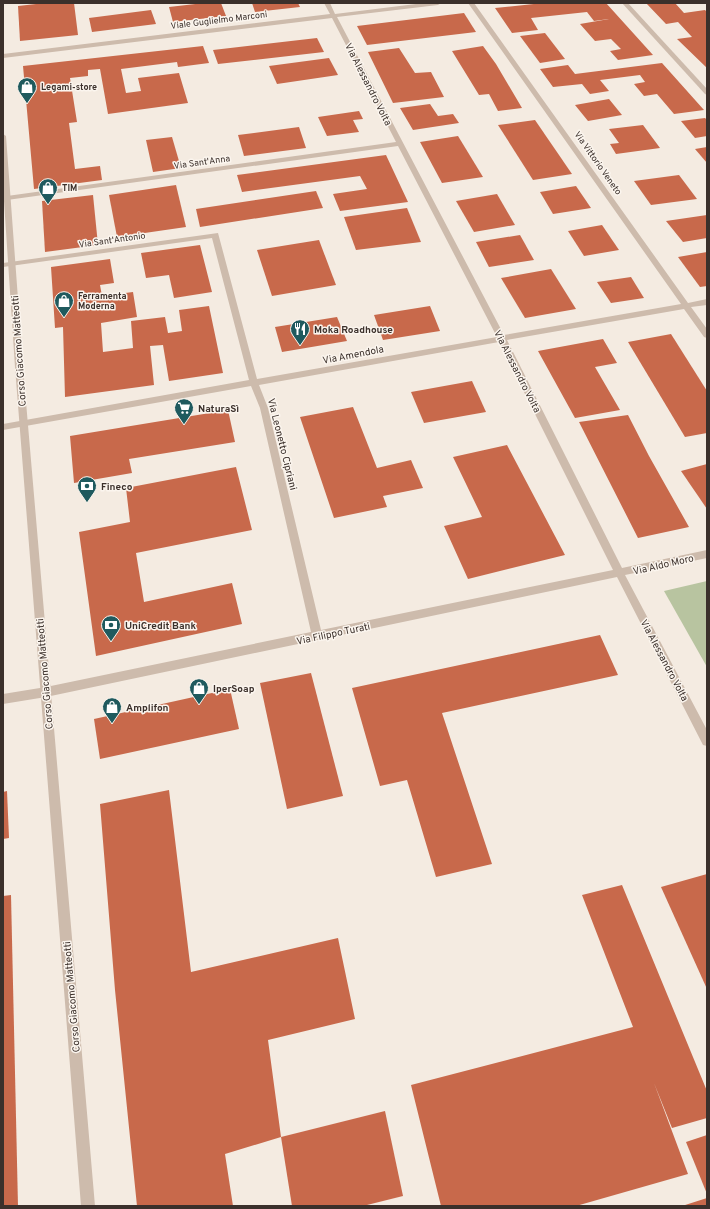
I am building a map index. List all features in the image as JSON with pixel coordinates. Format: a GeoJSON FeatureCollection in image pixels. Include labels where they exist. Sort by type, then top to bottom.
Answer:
{"type":"FeatureCollection","features":[{"type":"Feature","properties":{"kind":"street","name":"Via Alessandro Volta"},"geometry":{"type":"LineString","coordinates":[[327,3],[502,337],[620,574],[707,741]]}},
{"type":"Feature","properties":{"kind":"street","name":"Viale Guglielmo Marconi"},"geometry":{"type":"LineString","coordinates":[[3,56],[438,3]]}},
{"type":"Feature","properties":{"kind":"street","name":"Via Vittorio Veneto"},"geometry":{"type":"LineString","coordinates":[[471,3],[707,335]]}},
{"type":"Feature","properties":{"kind":"street"},"geometry":{"type":"LineString","coordinates":[[625,3],[707,93]]}},
{"type":"Feature","properties":{"kind":"street","name":"Corso Giacomo Matteotti"},"geometry":{"type":"LineString","coordinates":[[3,136],[7,198],[7,265],[24,424],[88,1206]]}},
{"type":"Feature","properties":{"kind":"street","name":"Via Sant'Anna"},"geometry":{"type":"LineString","coordinates":[[7,198],[400,144]]}},
{"type":"Feature","properties":{"kind":"street","name":"Via Sant'Antonio"},"geometry":{"type":"LineString","coordinates":[[7,265],[215,235]]}},
{"type":"Feature","properties":{"kind":"street","name":"Via Leonetto Cipriani"},"geometry":{"type":"LineString","coordinates":[[215,235],[254,383],[264,408],[318,636]]}},
{"type":"Feature","properties":{"kind":"street","name":"Via Amendola"},"geometry":{"type":"LineString","coordinates":[[3,427],[254,383],[502,337],[707,302]]}},
{"type":"Feature","properties":{"kind":"street","name":"Via Aldo Moro"},"geometry":{"type":"LineString","coordinates":[[620,574],[707,554]]}},
{"type":"Feature","properties":{"kind":"street","name":"Via Filippo Turati"},"geometry":{"type":"LineString","coordinates":[[3,699],[46,692],[620,574]]}},
{"type":"Feature","properties":{"kind":"green space"},"geometry":{"type":"Polygon","coordinates":[[[707,581],[707,667],[664,591],[707,581]]]}},
{"type":"Feature","properties":{"kind":"building"},"geometry":{"type":"Polygon","coordinates":[[[45,3],[74,3],[78,35],[20,41],[18,6],[45,3]]]}},
{"type":"Feature","properties":{"kind":"building"},"geometry":{"type":"Polygon","coordinates":[[[204,3],[221,3],[226,16],[173,22],[169,7],[204,3]]]}},
{"type":"Feature","properties":{"kind":"building"},"geometry":{"type":"Polygon","coordinates":[[[252,3],[298,3],[300,7],[255,12],[252,3]]]}},
{"type":"Feature","properties":{"kind":"building"},"geometry":{"type":"Polygon","coordinates":[[[543,3],[606,3],[653,55],[618,60],[610,51],[621,49],[611,39],[595,41],[580,24],[609,19],[594,21],[587,12],[531,18],[538,30],[512,33],[495,8],[543,3]]]}},
{"type":"Feature","properties":{"kind":"building"},"geometry":{"type":"Polygon","coordinates":[[[646,3],[675,3],[684,13],[705,10],[707,12],[707,68],[677,39],[692,37],[678,22],[666,24],[646,3]]]}},
{"type":"Feature","properties":{"kind":"building"},"geometry":{"type":"Polygon","coordinates":[[[151,10],[156,24],[92,32],[89,18],[151,10]]]}},
{"type":"Feature","properties":{"kind":"building"},"geometry":{"type":"Polygon","coordinates":[[[464,13],[476,32],[367,45],[357,26],[464,13]]]}},
{"type":"Feature","properties":{"kind":"building"},"geometry":{"type":"Polygon","coordinates":[[[545,33],[565,59],[540,63],[520,36],[545,33]]]}},
{"type":"Feature","properties":{"kind":"building"},"geometry":{"type":"Polygon","coordinates":[[[317,38],[324,52],[218,64],[213,50],[317,38]]]}},
{"type":"Feature","properties":{"kind":"building"},"geometry":{"type":"Polygon","coordinates":[[[203,46],[209,63],[178,67],[177,62],[121,69],[126,93],[141,91],[138,78],[179,73],[188,103],[108,114],[100,69],[88,70],[88,76],[70,78],[77,122],[69,123],[75,169],[100,166],[102,180],[34,189],[23,66],[203,46]]]}},
{"type":"Feature","properties":{"kind":"building"},"geometry":{"type":"Polygon","coordinates":[[[483,46],[496,64],[522,108],[498,111],[489,94],[479,95],[452,51],[483,46]]]}},
{"type":"Feature","properties":{"kind":"building"},"geometry":{"type":"Polygon","coordinates":[[[399,48],[415,73],[431,72],[444,97],[393,103],[368,52],[399,48]]]}},
{"type":"Feature","properties":{"kind":"building"},"geometry":{"type":"Polygon","coordinates":[[[329,58],[338,75],[277,84],[269,66],[329,58]]]}},
{"type":"Feature","properties":{"kind":"building"},"geometry":{"type":"Polygon","coordinates":[[[662,63],[704,110],[674,114],[657,94],[644,96],[634,84],[645,82],[640,75],[600,80],[609,91],[590,94],[582,84],[553,87],[540,69],[568,65],[575,74],[662,63]]]}},
{"type":"Feature","properties":{"kind":"building"},"geometry":{"type":"Polygon","coordinates":[[[609,99],[622,115],[588,121],[575,105],[609,99]]]}},
{"type":"Feature","properties":{"kind":"building"},"geometry":{"type":"Polygon","coordinates":[[[430,104],[438,116],[453,114],[459,123],[413,130],[400,108],[430,104]]]}},
{"type":"Feature","properties":{"kind":"building"},"geometry":{"type":"Polygon","coordinates":[[[359,111],[363,119],[353,120],[359,132],[327,136],[318,117],[359,111]]]}},
{"type":"Feature","properties":{"kind":"building"},"geometry":{"type":"Polygon","coordinates":[[[705,118],[707,120],[707,136],[695,138],[681,121],[705,118]]]}},
{"type":"Feature","properties":{"kind":"building"},"geometry":{"type":"Polygon","coordinates":[[[535,120],[572,174],[533,180],[498,125],[535,120]]]}},
{"type":"Feature","properties":{"kind":"building"},"geometry":{"type":"Polygon","coordinates":[[[643,125],[660,148],[616,154],[610,144],[619,143],[609,129],[643,125]]]}},
{"type":"Feature","properties":{"kind":"building"},"geometry":{"type":"Polygon","coordinates":[[[299,127],[306,148],[244,156],[238,135],[299,127]]]}},
{"type":"Feature","properties":{"kind":"building"},"geometry":{"type":"Polygon","coordinates":[[[458,136],[483,177],[442,183],[420,142],[458,136]]]}},
{"type":"Feature","properties":{"kind":"building"},"geometry":{"type":"Polygon","coordinates":[[[172,137],[181,168],[153,172],[146,140],[172,137]]]}},
{"type":"Feature","properties":{"kind":"building"},"geometry":{"type":"Polygon","coordinates":[[[707,147],[707,163],[695,149],[707,147]]]}},
{"type":"Feature","properties":{"kind":"building"},"geometry":{"type":"Polygon","coordinates":[[[386,155],[408,202],[340,211],[333,194],[367,189],[360,176],[242,192],[237,175],[386,155]]]}},
{"type":"Feature","properties":{"kind":"building"},"geometry":{"type":"Polygon","coordinates":[[[679,175],[697,199],[651,205],[634,181],[679,175]]]}},
{"type":"Feature","properties":{"kind":"building"},"geometry":{"type":"Polygon","coordinates":[[[176,185],[186,227],[117,237],[109,195],[176,185]]]}},
{"type":"Feature","properties":{"kind":"building"},"geometry":{"type":"Polygon","coordinates":[[[576,186],[591,208],[553,214],[540,192],[576,186]]]}},
{"type":"Feature","properties":{"kind":"building"},"geometry":{"type":"Polygon","coordinates":[[[316,191],[323,208],[200,227],[196,209],[316,191]]]}},
{"type":"Feature","properties":{"kind":"building"},"geometry":{"type":"Polygon","coordinates":[[[497,194],[515,225],[474,232],[456,201],[497,194]]]}},
{"type":"Feature","properties":{"kind":"building"},"geometry":{"type":"Polygon","coordinates":[[[93,195],[98,245],[45,252],[42,201],[93,195]]]}},
{"type":"Feature","properties":{"kind":"building"},"geometry":{"type":"Polygon","coordinates":[[[407,208],[421,242],[356,250],[344,217],[407,208]]]}},
{"type":"Feature","properties":{"kind":"building"},"geometry":{"type":"Polygon","coordinates":[[[707,215],[707,238],[683,242],[666,221],[707,215]]]}},
{"type":"Feature","properties":{"kind":"building"},"geometry":{"type":"Polygon","coordinates":[[[602,225],[619,250],[584,256],[568,231],[602,225]]]}},
{"type":"Feature","properties":{"kind":"building"},"geometry":{"type":"Polygon","coordinates":[[[520,235],[534,260],[489,267],[476,242],[520,235]]]}},
{"type":"Feature","properties":{"kind":"building"},"geometry":{"type":"Polygon","coordinates":[[[319,240],[336,285],[272,296],[257,250],[319,240]]]}},
{"type":"Feature","properties":{"kind":"building"},"geometry":{"type":"Polygon","coordinates":[[[200,245],[212,292],[174,298],[169,275],[146,278],[141,253],[200,245]]]}},
{"type":"Feature","properties":{"kind":"building"},"geometry":{"type":"Polygon","coordinates":[[[707,252],[707,286],[700,287],[678,257],[707,252]]]}},
{"type":"Feature","properties":{"kind":"building"},"geometry":{"type":"Polygon","coordinates":[[[110,259],[114,283],[100,285],[102,296],[133,292],[137,317],[101,323],[103,352],[133,348],[131,321],[165,317],[168,333],[182,331],[179,310],[209,306],[223,373],[169,381],[163,345],[150,346],[154,385],[65,397],[63,327],[55,328],[51,267],[110,259]]]}},
{"type":"Feature","properties":{"kind":"building"},"geometry":{"type":"Polygon","coordinates":[[[551,269],[576,309],[525,318],[501,278],[551,269]]]}},
{"type":"Feature","properties":{"kind":"building"},"geometry":{"type":"Polygon","coordinates":[[[631,277],[644,298],[611,303],[597,282],[631,277]]]}},
{"type":"Feature","properties":{"kind":"building"},"geometry":{"type":"Polygon","coordinates":[[[430,306],[440,331],[383,340],[374,315],[430,306]]]}},
{"type":"Feature","properties":{"kind":"building"},"geometry":{"type":"Polygon","coordinates":[[[337,317],[347,341],[282,352],[275,327],[337,317]]]}},
{"type":"Feature","properties":{"kind":"building"},"geometry":{"type":"Polygon","coordinates":[[[671,334],[707,391],[707,433],[685,437],[628,342],[671,334]]]}},
{"type":"Feature","properties":{"kind":"building"},"geometry":{"type":"Polygon","coordinates":[[[603,339],[617,363],[595,367],[620,410],[575,418],[538,351],[603,339]]]}},
{"type":"Feature","properties":{"kind":"building"},"geometry":{"type":"Polygon","coordinates":[[[472,381],[486,412],[424,423],[411,392],[472,381]]]}},
{"type":"Feature","properties":{"kind":"building"},"geometry":{"type":"Polygon","coordinates":[[[353,407],[377,468],[411,460],[423,488],[383,496],[387,507],[334,518],[300,417],[353,407]]]}},
{"type":"Feature","properties":{"kind":"building"},"geometry":{"type":"Polygon","coordinates":[[[228,410],[235,442],[129,459],[132,473],[74,483],[70,436],[228,410]]]}},
{"type":"Feature","properties":{"kind":"building"},"geometry":{"type":"Polygon","coordinates":[[[628,415],[689,527],[638,538],[579,422],[628,415]]]}},
{"type":"Feature","properties":{"kind":"building"},"geometry":{"type":"Polygon","coordinates":[[[507,445],[565,555],[468,579],[444,526],[482,517],[453,457],[507,445]]]}},
{"type":"Feature","properties":{"kind":"building"},"geometry":{"type":"Polygon","coordinates":[[[707,464],[707,509],[681,471],[707,464]]]}},
{"type":"Feature","properties":{"kind":"building"},"geometry":{"type":"Polygon","coordinates":[[[236,467],[252,530],[136,553],[144,602],[232,583],[242,624],[96,656],[79,532],[130,522],[126,488],[236,467]]]}},
{"type":"Feature","properties":{"kind":"building"},"geometry":{"type":"Polygon","coordinates":[[[600,635],[618,675],[442,713],[492,864],[436,877],[407,780],[380,786],[352,688],[600,635]]]}},
{"type":"Feature","properties":{"kind":"building"},"geometry":{"type":"Polygon","coordinates":[[[311,673],[343,796],[287,809],[260,683],[311,673]]]}},
{"type":"Feature","properties":{"kind":"building"},"geometry":{"type":"Polygon","coordinates":[[[230,689],[239,729],[100,759],[94,719],[230,689]]]}},
{"type":"Feature","properties":{"kind":"building"},"geometry":{"type":"Polygon","coordinates":[[[169,790],[191,972],[338,938],[355,1019],[268,1040],[281,1137],[225,1154],[233,1206],[137,1206],[115,990],[100,804],[169,790]]]}},
{"type":"Feature","properties":{"kind":"building"},"geometry":{"type":"Polygon","coordinates":[[[7,791],[9,838],[3,839],[3,792],[7,791]]]}},
{"type":"Feature","properties":{"kind":"building"},"geometry":{"type":"Polygon","coordinates":[[[707,874],[707,989],[661,887],[707,874]]]}},
{"type":"Feature","properties":{"kind":"building"},"geometry":{"type":"Polygon","coordinates":[[[622,885],[707,1091],[707,1118],[672,1128],[654,1083],[688,1174],[576,1206],[441,1206],[411,1085],[633,1027],[582,895],[622,885]]]}},
{"type":"Feature","properties":{"kind":"building"},"geometry":{"type":"Polygon","coordinates":[[[11,895],[18,1206],[3,1206],[3,896],[11,895]]]}},
{"type":"Feature","properties":{"kind":"building"},"geometry":{"type":"Polygon","coordinates":[[[385,1111],[403,1196],[363,1206],[292,1206],[281,1137],[385,1111]]]}},
{"type":"Feature","properties":{"kind":"building"},"geometry":{"type":"Polygon","coordinates":[[[707,1135],[707,1194],[686,1142],[707,1135]]]}},
{"type":"Feature","properties":{"kind":"building"},"geometry":{"type":"Polygon","coordinates":[[[707,1198],[707,1206],[682,1206],[707,1198]]]}},
{"type":"Feature","properties":{"kind":"place","name":"Legami-store"},"geometry":{"type":"Point","coordinates":[27,104]}},
{"type":"Feature","properties":{"kind":"place","name":"TIM"},"geometry":{"type":"Point","coordinates":[48,205]}},
{"type":"Feature","properties":{"kind":"place","name":"Ferramenta Moderna"},"geometry":{"type":"Point","coordinates":[64,318]}},
{"type":"Feature","properties":{"kind":"place","name":"Moka Roadhouse"},"geometry":{"type":"Point","coordinates":[300,346]}},
{"type":"Feature","properties":{"kind":"place","name":"NaturaSì"},"geometry":{"type":"Point","coordinates":[184,425]}},
{"type":"Feature","properties":{"kind":"place","name":"Fineco"},"geometry":{"type":"Point","coordinates":[87,503]}},
{"type":"Feature","properties":{"kind":"place","name":"UniCredit Bank"},"geometry":{"type":"Point","coordinates":[111,642]}},
{"type":"Feature","properties":{"kind":"place","name":"IperSoap"},"geometry":{"type":"Point","coordinates":[199,705]}},
{"type":"Feature","properties":{"kind":"place","name":"Amplifon"},"geometry":{"type":"Point","coordinates":[112,724]}}]}
